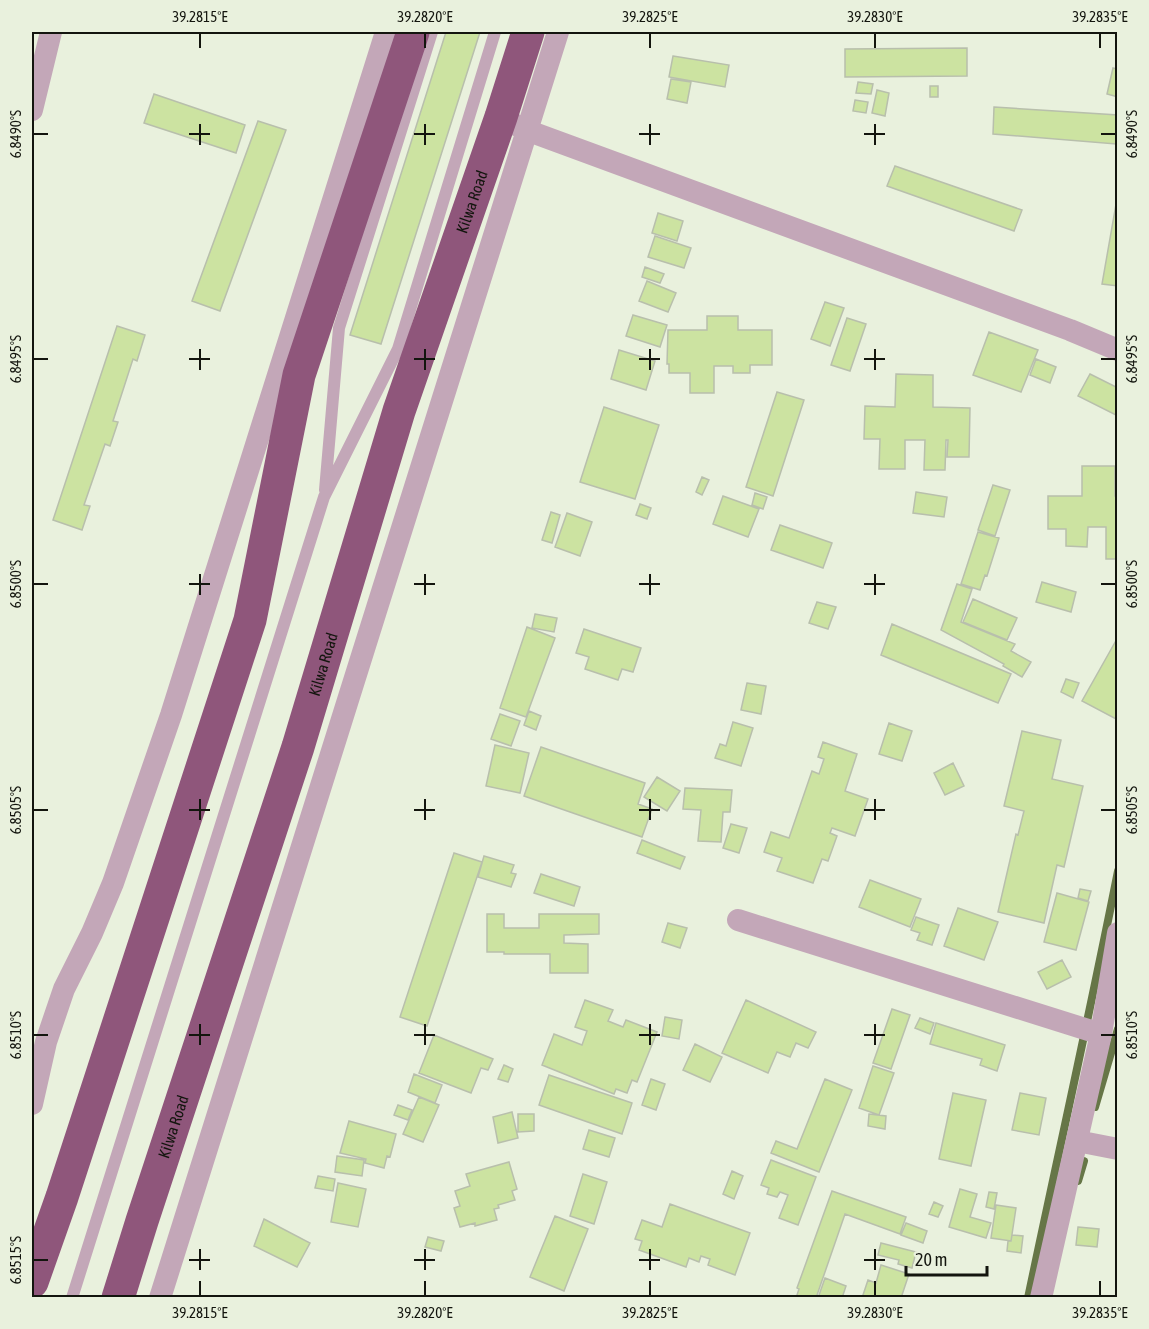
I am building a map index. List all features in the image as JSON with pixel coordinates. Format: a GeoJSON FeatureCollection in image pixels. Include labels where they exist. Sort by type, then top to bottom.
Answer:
{"type":"FeatureCollection","features":[{"type":"Feature","properties":{"kind":"highway","name":"Kilwa Road"},"geometry":{"type":"LineString","coordinates":[[117,1298],[298,747],[399,411],[514,123],[528,32]]}},
{"type":"Feature","properties":{"kind":"highway"},"geometry":{"type":"LineString","coordinates":[[32,1282],[66,1186],[250,620],[299,375],[424,33]]}},
{"type":"Feature","properties":{"kind":"street"},"geometry":{"type":"LineString","coordinates":[[32,110],[51,32]]}},
{"type":"Feature","properties":{"kind":"street"},"geometry":{"type":"LineString","coordinates":[[32,1104],[46,1042],[64,989],[113,884],[171,715],[387,32]]}},
{"type":"Feature","properties":{"kind":"street"},"geometry":{"type":"LineString","coordinates":[[160,1298],[514,123],[558,32]]}},
{"type":"Feature","properties":{"kind":"street"},"geometry":{"type":"LineString","coordinates":[[514,123],[1118,350]]}},
{"type":"Feature","properties":{"kind":"street"},"geometry":{"type":"LineString","coordinates":[[738,920],[1101,1034]]}},
{"type":"Feature","properties":{"kind":"street"},"geometry":{"type":"LineString","coordinates":[[1041,1298],[1101,1034],[1118,933]]}},
{"type":"Feature","properties":{"kind":"street"},"geometry":{"type":"LineString","coordinates":[[1077,1141],[1118,1149]]}},
{"type":"Feature","properties":{"kind":"lane"},"geometry":{"type":"LineString","coordinates":[[72,1298],[324,497],[398,349],[495,32]]}},
{"type":"Feature","properties":{"kind":"lane"},"geometry":{"type":"LineString","coordinates":[[324,497],[339,328],[424,33]]}},
{"type":"Feature","properties":{"kind":"building"},"geometry":{"type":"Polygon","coordinates":[[[446,32],[480,32],[381,344],[350,335],[446,32]]]}},
{"type":"Feature","properties":{"kind":"building"},"geometry":{"type":"Polygon","coordinates":[[[967,48],[967,76],[845,77],[845,49],[967,48]]]}},
{"type":"Feature","properties":{"kind":"building"},"geometry":{"type":"Polygon","coordinates":[[[673,56],[729,65],[725,87],[669,77],[673,56]]]}},
{"type":"Feature","properties":{"kind":"building"},"geometry":{"type":"Polygon","coordinates":[[[1113,68],[1118,69],[1118,97],[1107,94],[1113,68]]]}},
{"type":"Feature","properties":{"kind":"building"},"geometry":{"type":"Polygon","coordinates":[[[671,79],[691,82],[687,103],[667,99],[671,79]]]}},
{"type":"Feature","properties":{"kind":"building"},"geometry":{"type":"Polygon","coordinates":[[[858,82],[873,84],[871,94],[856,93],[858,82]]]}},
{"type":"Feature","properties":{"kind":"building"},"geometry":{"type":"Polygon","coordinates":[[[930,86],[938,86],[938,97],[930,97],[930,86]]]}},
{"type":"Feature","properties":{"kind":"building"},"geometry":{"type":"Polygon","coordinates":[[[877,90],[889,93],[885,116],[872,113],[877,90]]]}},
{"type":"Feature","properties":{"kind":"building"},"geometry":{"type":"Polygon","coordinates":[[[154,94],[245,125],[236,153],[144,123],[154,94]]]}},
{"type":"Feature","properties":{"kind":"building"},"geometry":{"type":"Polygon","coordinates":[[[855,100],[868,102],[866,113],[853,111],[855,100]]]}},
{"type":"Feature","properties":{"kind":"building"},"geometry":{"type":"Polygon","coordinates":[[[994,107],[1118,115],[1116,144],[993,134],[994,107]]]}},
{"type":"Feature","properties":{"kind":"building"},"geometry":{"type":"Polygon","coordinates":[[[258,121],[286,130],[220,311],[192,301],[258,121]]]}},
{"type":"Feature","properties":{"kind":"building"},"geometry":{"type":"Polygon","coordinates":[[[895,166],[1022,210],[1014,231],[887,186],[895,166]]]}},
{"type":"Feature","properties":{"kind":"building"},"geometry":{"type":"Polygon","coordinates":[[[1118,193],[1118,286],[1102,284],[1118,193]]]}},
{"type":"Feature","properties":{"kind":"building"},"geometry":{"type":"Polygon","coordinates":[[[658,213],[683,221],[677,241],[652,233],[658,213]]]}},
{"type":"Feature","properties":{"kind":"building"},"geometry":{"type":"Polygon","coordinates":[[[655,236],[691,248],[684,268],[648,257],[655,236]]]}},
{"type":"Feature","properties":{"kind":"building"},"geometry":{"type":"Polygon","coordinates":[[[645,267],[664,274],[660,283],[642,277],[645,267]]]}},
{"type":"Feature","properties":{"kind":"building"},"geometry":{"type":"Polygon","coordinates":[[[647,281],[676,293],[668,312],[639,301],[647,281]]]}},
{"type":"Feature","properties":{"kind":"building"},"geometry":{"type":"Polygon","coordinates":[[[825,302],[844,308],[830,346],[811,339],[825,302]]]}},
{"type":"Feature","properties":{"kind":"building"},"geometry":{"type":"Polygon","coordinates":[[[633,315],[667,325],[660,347],[626,336],[633,315]]]}},
{"type":"Feature","properties":{"kind":"building"},"geometry":{"type":"Polygon","coordinates":[[[707,316],[738,316],[738,330],[772,330],[772,365],[750,365],[750,373],[733,373],[733,366],[714,366],[714,393],[690,393],[690,373],[669,373],[668,330],[707,330],[707,316]]]}},
{"type":"Feature","properties":{"kind":"building"},"geometry":{"type":"Polygon","coordinates":[[[847,318],[866,324],[850,371],[831,365],[847,318]]]}},
{"type":"Feature","properties":{"kind":"building"},"geometry":{"type":"Polygon","coordinates":[[[117,326],[145,335],[137,361],[133,359],[113,421],[118,422],[110,446],[105,444],[84,505],[90,506],[82,530],[53,520],[117,326]]]}},
{"type":"Feature","properties":{"kind":"building"},"geometry":{"type":"Polygon","coordinates":[[[989,332],[1038,350],[1021,392],[973,375],[989,332]]]}},
{"type":"Feature","properties":{"kind":"building"},"geometry":{"type":"Polygon","coordinates":[[[619,350],[655,361],[646,390],[611,379],[619,350]]]}},
{"type":"Feature","properties":{"kind":"building"},"geometry":{"type":"Polygon","coordinates":[[[1036,359],[1056,367],[1050,383],[1030,375],[1036,359]]]}},
{"type":"Feature","properties":{"kind":"building"},"geometry":{"type":"Polygon","coordinates":[[[896,374],[933,375],[933,407],[970,408],[969,457],[947,457],[948,440],[946,440],[945,470],[924,470],[925,440],[905,440],[905,469],[879,469],[880,439],[864,439],[865,406],[895,407],[896,374]]]}},
{"type":"Feature","properties":{"kind":"building"},"geometry":{"type":"Polygon","coordinates":[[[1090,374],[1118,388],[1118,416],[1078,396],[1090,374]]]}},
{"type":"Feature","properties":{"kind":"building"},"geometry":{"type":"Polygon","coordinates":[[[777,392],[804,400],[773,496],[746,487],[777,392]]]}},
{"type":"Feature","properties":{"kind":"building"},"geometry":{"type":"Polygon","coordinates":[[[604,407],[659,425],[635,499],[580,482],[604,407]]]}},
{"type":"Feature","properties":{"kind":"building"},"geometry":{"type":"Polygon","coordinates":[[[1082,466],[1115,466],[1115,496],[1118,496],[1118,559],[1106,559],[1106,527],[1088,527],[1087,547],[1066,546],[1066,529],[1048,529],[1048,496],[1082,496],[1082,466]]]}},
{"type":"Feature","properties":{"kind":"building"},"geometry":{"type":"Polygon","coordinates":[[[702,477],[709,480],[702,495],[696,492],[702,477]]]}},
{"type":"Feature","properties":{"kind":"building"},"geometry":{"type":"Polygon","coordinates":[[[993,485],[1010,490],[995,536],[978,530],[993,485]]]}},
{"type":"Feature","properties":{"kind":"building"},"geometry":{"type":"Polygon","coordinates":[[[916,492],[947,497],[944,517],[913,513],[916,492]]]}},
{"type":"Feature","properties":{"kind":"building"},"geometry":{"type":"Polygon","coordinates":[[[755,493],[767,497],[763,509],[752,505],[755,493]]]}},
{"type":"Feature","properties":{"kind":"building"},"geometry":{"type":"Polygon","coordinates":[[[723,496],[759,509],[748,537],[713,524],[723,496]]]}},
{"type":"Feature","properties":{"kind":"building"},"geometry":{"type":"Polygon","coordinates":[[[640,504],[651,508],[647,519],[636,515],[640,504]]]}},
{"type":"Feature","properties":{"kind":"building"},"geometry":{"type":"Polygon","coordinates":[[[551,512],[560,515],[552,543],[542,540],[551,512]]]}},
{"type":"Feature","properties":{"kind":"building"},"geometry":{"type":"Polygon","coordinates":[[[567,513],[592,522],[580,556],[555,547],[567,513]]]}},
{"type":"Feature","properties":{"kind":"building"},"geometry":{"type":"Polygon","coordinates":[[[780,525],[832,543],[823,568],[771,550],[780,525]]]}},
{"type":"Feature","properties":{"kind":"building"},"geometry":{"type":"Polygon","coordinates":[[[978,532],[999,538],[980,590],[961,584],[978,532]]]}},
{"type":"Feature","properties":{"kind":"building"},"geometry":{"type":"Polygon","coordinates":[[[1042,582],[1076,592],[1071,612],[1036,602],[1042,582]]]}},
{"type":"Feature","properties":{"kind":"building"},"geometry":{"type":"Polygon","coordinates":[[[957,584],[972,589],[961,622],[1015,644],[1011,651],[1031,662],[1022,677],[1003,666],[1004,664],[941,630],[957,584]]]}},
{"type":"Feature","properties":{"kind":"building"},"geometry":{"type":"Polygon","coordinates":[[[973,599],[1017,618],[1007,640],[963,622],[973,599]]]}},
{"type":"Feature","properties":{"kind":"building"},"geometry":{"type":"Polygon","coordinates":[[[817,602],[836,607],[828,629],[809,623],[817,602]]]}},
{"type":"Feature","properties":{"kind":"building"},"geometry":{"type":"Polygon","coordinates":[[[535,614],[557,618],[554,632],[532,628],[535,614]]]}},
{"type":"Feature","properties":{"kind":"building"},"geometry":{"type":"Polygon","coordinates":[[[892,624],[1011,674],[998,703],[881,655],[892,624]]]}},
{"type":"Feature","properties":{"kind":"building"},"geometry":{"type":"Polygon","coordinates":[[[527,627],[555,638],[526,717],[500,708],[527,627]]]}},
{"type":"Feature","properties":{"kind":"building"},"geometry":{"type":"Polygon","coordinates":[[[584,629],[641,648],[633,672],[622,669],[618,680],[585,669],[589,657],[576,653],[584,629]]]}},
{"type":"Feature","properties":{"kind":"building"},"geometry":{"type":"Polygon","coordinates":[[[1118,637],[1118,720],[1082,701],[1118,637]]]}},
{"type":"Feature","properties":{"kind":"building"},"geometry":{"type":"Polygon","coordinates":[[[1066,679],[1079,683],[1073,698],[1061,692],[1066,679]]]}},
{"type":"Feature","properties":{"kind":"building"},"geometry":{"type":"Polygon","coordinates":[[[747,683],[766,686],[761,714],[741,710],[747,683]]]}},
{"type":"Feature","properties":{"kind":"building"},"geometry":{"type":"Polygon","coordinates":[[[529,711],[541,716],[536,730],[524,725],[529,711]]]}},
{"type":"Feature","properties":{"kind":"building"},"geometry":{"type":"Polygon","coordinates":[[[500,714],[520,721],[511,746],[491,739],[500,714]]]}},
{"type":"Feature","properties":{"kind":"building"},"geometry":{"type":"Polygon","coordinates":[[[733,722],[753,728],[741,766],[715,758],[720,744],[726,746],[733,722]]]}},
{"type":"Feature","properties":{"kind":"building"},"geometry":{"type":"Polygon","coordinates":[[[889,723],[912,731],[902,761],[879,754],[889,723]]]}},
{"type":"Feature","properties":{"kind":"building"},"geometry":{"type":"Polygon","coordinates":[[[1022,731],[1061,740],[1052,779],[1083,786],[1064,867],[1057,865],[1044,923],[998,912],[1016,834],[1018,835],[1024,811],[1004,806],[1022,731]]]}},
{"type":"Feature","properties":{"kind":"building"},"geometry":{"type":"Polygon","coordinates":[[[823,742],[857,754],[845,791],[868,799],[855,836],[832,828],[830,833],[837,836],[828,861],[822,859],[813,883],[777,871],[782,858],[764,852],[771,832],[789,838],[812,771],[819,774],[824,759],[818,757],[823,742]]]}},
{"type":"Feature","properties":{"kind":"building"},"geometry":{"type":"Polygon","coordinates":[[[495,745],[529,753],[520,793],[486,786],[495,745]]]}},
{"type":"Feature","properties":{"kind":"building"},"geometry":{"type":"Polygon","coordinates":[[[541,747],[645,783],[638,804],[652,809],[642,837],[524,796],[541,747]]]}},
{"type":"Feature","properties":{"kind":"building"},"geometry":{"type":"Polygon","coordinates":[[[953,763],[964,786],[945,795],[934,773],[953,763]]]}},
{"type":"Feature","properties":{"kind":"building"},"geometry":{"type":"Polygon","coordinates":[[[657,777],[680,791],[667,811],[644,797],[657,777]]]}},
{"type":"Feature","properties":{"kind":"building"},"geometry":{"type":"Polygon","coordinates":[[[685,788],[732,790],[730,812],[723,812],[721,842],[698,841],[701,810],[683,809],[685,788]]]}},
{"type":"Feature","properties":{"kind":"building"},"geometry":{"type":"Polygon","coordinates":[[[731,824],[747,828],[739,853],[723,848],[731,824]]]}},
{"type":"Feature","properties":{"kind":"building"},"geometry":{"type":"Polygon","coordinates":[[[642,840],[685,857],[680,869],[637,853],[642,840]]]}},
{"type":"Feature","properties":{"kind":"building"},"geometry":{"type":"Polygon","coordinates":[[[454,853],[482,862],[427,1026],[400,1017],[454,853]]]}},
{"type":"Feature","properties":{"kind":"building"},"geometry":{"type":"Polygon","coordinates":[[[484,856],[514,865],[511,873],[516,874],[511,887],[478,877],[484,856]]]}},
{"type":"Feature","properties":{"kind":"building"},"geometry":{"type":"Polygon","coordinates":[[[541,874],[580,887],[574,906],[534,893],[541,874]]]}},
{"type":"Feature","properties":{"kind":"building"},"geometry":{"type":"Polygon","coordinates":[[[870,880],[921,899],[910,927],[859,907],[870,880]]]}},
{"type":"Feature","properties":{"kind":"building"},"geometry":{"type":"Polygon","coordinates":[[[1080,889],[1091,891],[1088,901],[1078,898],[1080,889]]]}},
{"type":"Feature","properties":{"kind":"building"},"geometry":{"type":"Polygon","coordinates":[[[1057,893],[1089,902],[1076,950],[1044,942],[1057,893]]]}},
{"type":"Feature","properties":{"kind":"building"},"geometry":{"type":"Polygon","coordinates":[[[958,908],[998,922],[984,960],[944,946],[958,908]]]}},
{"type":"Feature","properties":{"kind":"building"},"geometry":{"type":"Polygon","coordinates":[[[487,914],[504,914],[504,928],[539,928],[539,914],[599,914],[599,934],[564,935],[564,943],[588,944],[588,973],[550,973],[550,954],[487,952],[487,914]]]}},
{"type":"Feature","properties":{"kind":"building"},"geometry":{"type":"Polygon","coordinates":[[[916,917],[939,925],[932,945],[917,940],[920,933],[911,930],[916,917]]]}},
{"type":"Feature","properties":{"kind":"building"},"geometry":{"type":"Polygon","coordinates":[[[668,923],[687,928],[680,948],[662,942],[668,923]]]}},
{"type":"Feature","properties":{"kind":"building"},"geometry":{"type":"Polygon","coordinates":[[[1062,960],[1071,977],[1047,989],[1038,972],[1062,960]]]}},
{"type":"Feature","properties":{"kind":"building"},"geometry":{"type":"Polygon","coordinates":[[[585,1000],[613,1010],[608,1021],[623,1027],[626,1020],[657,1032],[637,1082],[632,1080],[627,1093],[616,1089],[614,1094],[542,1065],[554,1034],[582,1045],[587,1031],[575,1027],[585,1000]]]}},
{"type":"Feature","properties":{"kind":"building"},"geometry":{"type":"Polygon","coordinates":[[[746,1000],[816,1032],[808,1048],[796,1043],[790,1057],[777,1052],[768,1073],[722,1053],[746,1000]]]}},
{"type":"Feature","properties":{"kind":"building"},"geometry":{"type":"Polygon","coordinates":[[[892,1009],[910,1015],[891,1069],[873,1063],[892,1009]]]}},
{"type":"Feature","properties":{"kind":"building"},"geometry":{"type":"Polygon","coordinates":[[[665,1017],[682,1020],[679,1039],[662,1036],[665,1017]]]}},
{"type":"Feature","properties":{"kind":"building"},"geometry":{"type":"Polygon","coordinates":[[[920,1018],[934,1023],[930,1034],[915,1028],[920,1018]]]}},
{"type":"Feature","properties":{"kind":"building"},"geometry":{"type":"Polygon","coordinates":[[[936,1023],[1005,1045],[997,1071],[980,1065],[982,1059],[930,1044],[936,1023]]]}},
{"type":"Feature","properties":{"kind":"building"},"geometry":{"type":"Polygon","coordinates":[[[434,1035],[493,1059],[488,1070],[481,1068],[471,1093],[419,1073],[434,1035]]]}},
{"type":"Feature","properties":{"kind":"building"},"geometry":{"type":"Polygon","coordinates":[[[695,1044],[722,1057],[710,1082],[683,1070],[695,1044]]]}},
{"type":"Feature","properties":{"kind":"building"},"geometry":{"type":"Polygon","coordinates":[[[504,1065],[513,1069],[508,1082],[498,1079],[504,1065]]]}},
{"type":"Feature","properties":{"kind":"building"},"geometry":{"type":"Polygon","coordinates":[[[873,1066],[894,1073],[879,1115],[859,1108],[873,1066]]]}},
{"type":"Feature","properties":{"kind":"building"},"geometry":{"type":"Polygon","coordinates":[[[414,1074],[442,1085],[435,1103],[408,1092],[414,1074]]]}},
{"type":"Feature","properties":{"kind":"building"},"geometry":{"type":"Polygon","coordinates":[[[549,1075],[632,1103],[622,1134],[539,1105],[549,1075]]]}},
{"type":"Feature","properties":{"kind":"building"},"geometry":{"type":"Polygon","coordinates":[[[651,1079],[665,1084],[656,1110],[642,1105],[651,1079]]]}},
{"type":"Feature","properties":{"kind":"building"},"geometry":{"type":"Polygon","coordinates":[[[825,1079],[852,1090],[819,1172],[771,1153],[776,1141],[797,1149],[825,1079]]]}},
{"type":"Feature","properties":{"kind":"building"},"geometry":{"type":"Polygon","coordinates":[[[953,1093],[986,1100],[971,1166],[939,1159],[953,1093]]]}},
{"type":"Feature","properties":{"kind":"building"},"geometry":{"type":"Polygon","coordinates":[[[1020,1093],[1046,1098],[1039,1135],[1012,1130],[1020,1093]]]}},
{"type":"Feature","properties":{"kind":"building"},"geometry":{"type":"Polygon","coordinates":[[[419,1097],[439,1105],[423,1142],[403,1134],[419,1097]]]}},
{"type":"Feature","properties":{"kind":"building"},"geometry":{"type":"Polygon","coordinates":[[[398,1105],[412,1110],[408,1120],[394,1115],[398,1105]]]}},
{"type":"Feature","properties":{"kind":"building"},"geometry":{"type":"Polygon","coordinates":[[[512,1112],[518,1138],[498,1143],[493,1117],[512,1112]]]}},
{"type":"Feature","properties":{"kind":"building"},"geometry":{"type":"Polygon","coordinates":[[[518,1114],[534,1114],[534,1131],[518,1132],[518,1114]]]}},
{"type":"Feature","properties":{"kind":"building"},"geometry":{"type":"Polygon","coordinates":[[[869,1114],[886,1116],[885,1129],[868,1126],[869,1114]]]}},
{"type":"Feature","properties":{"kind":"building"},"geometry":{"type":"Polygon","coordinates":[[[349,1121],[396,1134],[390,1157],[387,1156],[384,1168],[365,1163],[366,1159],[340,1153],[349,1121]]]}},
{"type":"Feature","properties":{"kind":"building"},"geometry":{"type":"Polygon","coordinates":[[[589,1130],[615,1138],[609,1157],[583,1149],[589,1130]]]}},
{"type":"Feature","properties":{"kind":"building"},"geometry":{"type":"Polygon","coordinates":[[[337,1156],[364,1160],[362,1176],[335,1172],[337,1156]]]}},
{"type":"Feature","properties":{"kind":"building"},"geometry":{"type":"Polygon","coordinates":[[[771,1160],[816,1177],[798,1225],[779,1218],[788,1195],[780,1192],[777,1197],[767,1194],[769,1188],[761,1185],[771,1160]]]}},
{"type":"Feature","properties":{"kind":"building"},"geometry":{"type":"Polygon","coordinates":[[[509,1162],[517,1189],[512,1191],[515,1200],[498,1205],[499,1208],[494,1209],[497,1220],[475,1226],[475,1223],[460,1227],[454,1208],[460,1206],[455,1191],[470,1186],[466,1174],[509,1162]]]}},
{"type":"Feature","properties":{"kind":"building"},"geometry":{"type":"Polygon","coordinates":[[[732,1171],[743,1176],[734,1199],[723,1194],[732,1171]]]}},
{"type":"Feature","properties":{"kind":"building"},"geometry":{"type":"Polygon","coordinates":[[[583,1174],[607,1182],[594,1224],[570,1216],[583,1174]]]}},
{"type":"Feature","properties":{"kind":"building"},"geometry":{"type":"Polygon","coordinates":[[[318,1176],[335,1179],[333,1191],[315,1188],[318,1176]]]}},
{"type":"Feature","properties":{"kind":"building"},"geometry":{"type":"Polygon","coordinates":[[[338,1183],[366,1189],[358,1227],[331,1222],[338,1183]]]}},
{"type":"Feature","properties":{"kind":"building"},"geometry":{"type":"Polygon","coordinates":[[[960,1189],[977,1194],[970,1217],[991,1223],[986,1238],[949,1227],[960,1189]]]}},
{"type":"Feature","properties":{"kind":"building"},"geometry":{"type":"Polygon","coordinates":[[[832,1191],[906,1217],[900,1234],[845,1214],[816,1298],[796,1298],[799,1289],[797,1288],[832,1191]]]}},
{"type":"Feature","properties":{"kind":"building"},"geometry":{"type":"Polygon","coordinates":[[[989,1192],[997,1193],[994,1209],[986,1207],[989,1192]]]}},
{"type":"Feature","properties":{"kind":"building"},"geometry":{"type":"Polygon","coordinates":[[[934,1202],[943,1206],[938,1217],[929,1214],[934,1202]]]}},
{"type":"Feature","properties":{"kind":"building"},"geometry":{"type":"Polygon","coordinates":[[[670,1204],[750,1233],[735,1275],[708,1265],[710,1259],[701,1256],[699,1262],[689,1258],[686,1267],[639,1250],[642,1241],[635,1239],[642,1220],[662,1227],[670,1204]]]}},
{"type":"Feature","properties":{"kind":"building"},"geometry":{"type":"Polygon","coordinates":[[[996,1205],[1016,1208],[1011,1241],[991,1238],[996,1205]]]}},
{"type":"Feature","properties":{"kind":"building"},"geometry":{"type":"Polygon","coordinates":[[[555,1216],[588,1229],[564,1291],[530,1277],[555,1216]]]}},
{"type":"Feature","properties":{"kind":"building"},"geometry":{"type":"Polygon","coordinates":[[[264,1219],[310,1243],[297,1267],[254,1246],[264,1219]]]}},
{"type":"Feature","properties":{"kind":"building"},"geometry":{"type":"Polygon","coordinates":[[[906,1223],[927,1231],[923,1243],[901,1235],[906,1223]]]}},
{"type":"Feature","properties":{"kind":"building"},"geometry":{"type":"Polygon","coordinates":[[[1078,1227],[1099,1229],[1097,1247],[1076,1245],[1078,1227]]]}},
{"type":"Feature","properties":{"kind":"building"},"geometry":{"type":"Polygon","coordinates":[[[1012,1235],[1023,1236],[1021,1253],[1007,1251],[1008,1241],[1011,1241],[1012,1235]]]}},
{"type":"Feature","properties":{"kind":"building"},"geometry":{"type":"Polygon","coordinates":[[[428,1237],[444,1241],[441,1251],[425,1247],[428,1237]]]}},
{"type":"Feature","properties":{"kind":"building"},"geometry":{"type":"Polygon","coordinates":[[[881,1243],[916,1252],[912,1268],[898,1264],[899,1260],[878,1255],[881,1243]]]}},
{"type":"Feature","properties":{"kind":"building"},"geometry":{"type":"Polygon","coordinates":[[[881,1265],[909,1274],[901,1298],[862,1298],[868,1280],[876,1283],[881,1265]]]}},
{"type":"Feature","properties":{"kind":"building"},"geometry":{"type":"Polygon","coordinates":[[[825,1278],[846,1286],[842,1298],[818,1298],[825,1278]]]}},
{"type":"Feature","properties":{"kind":"waterway"},"geometry":{"type":"LineString","coordinates":[[1028,1298],[1118,871]]}},
{"type":"Feature","properties":{"kind":"waterway"},"geometry":{"type":"LineString","coordinates":[[1095,1107],[1118,1029]]}},
{"type":"Feature","properties":{"kind":"waterway"},"geometry":{"type":"LineString","coordinates":[[1078,1181],[1084,1161]]}}]}
